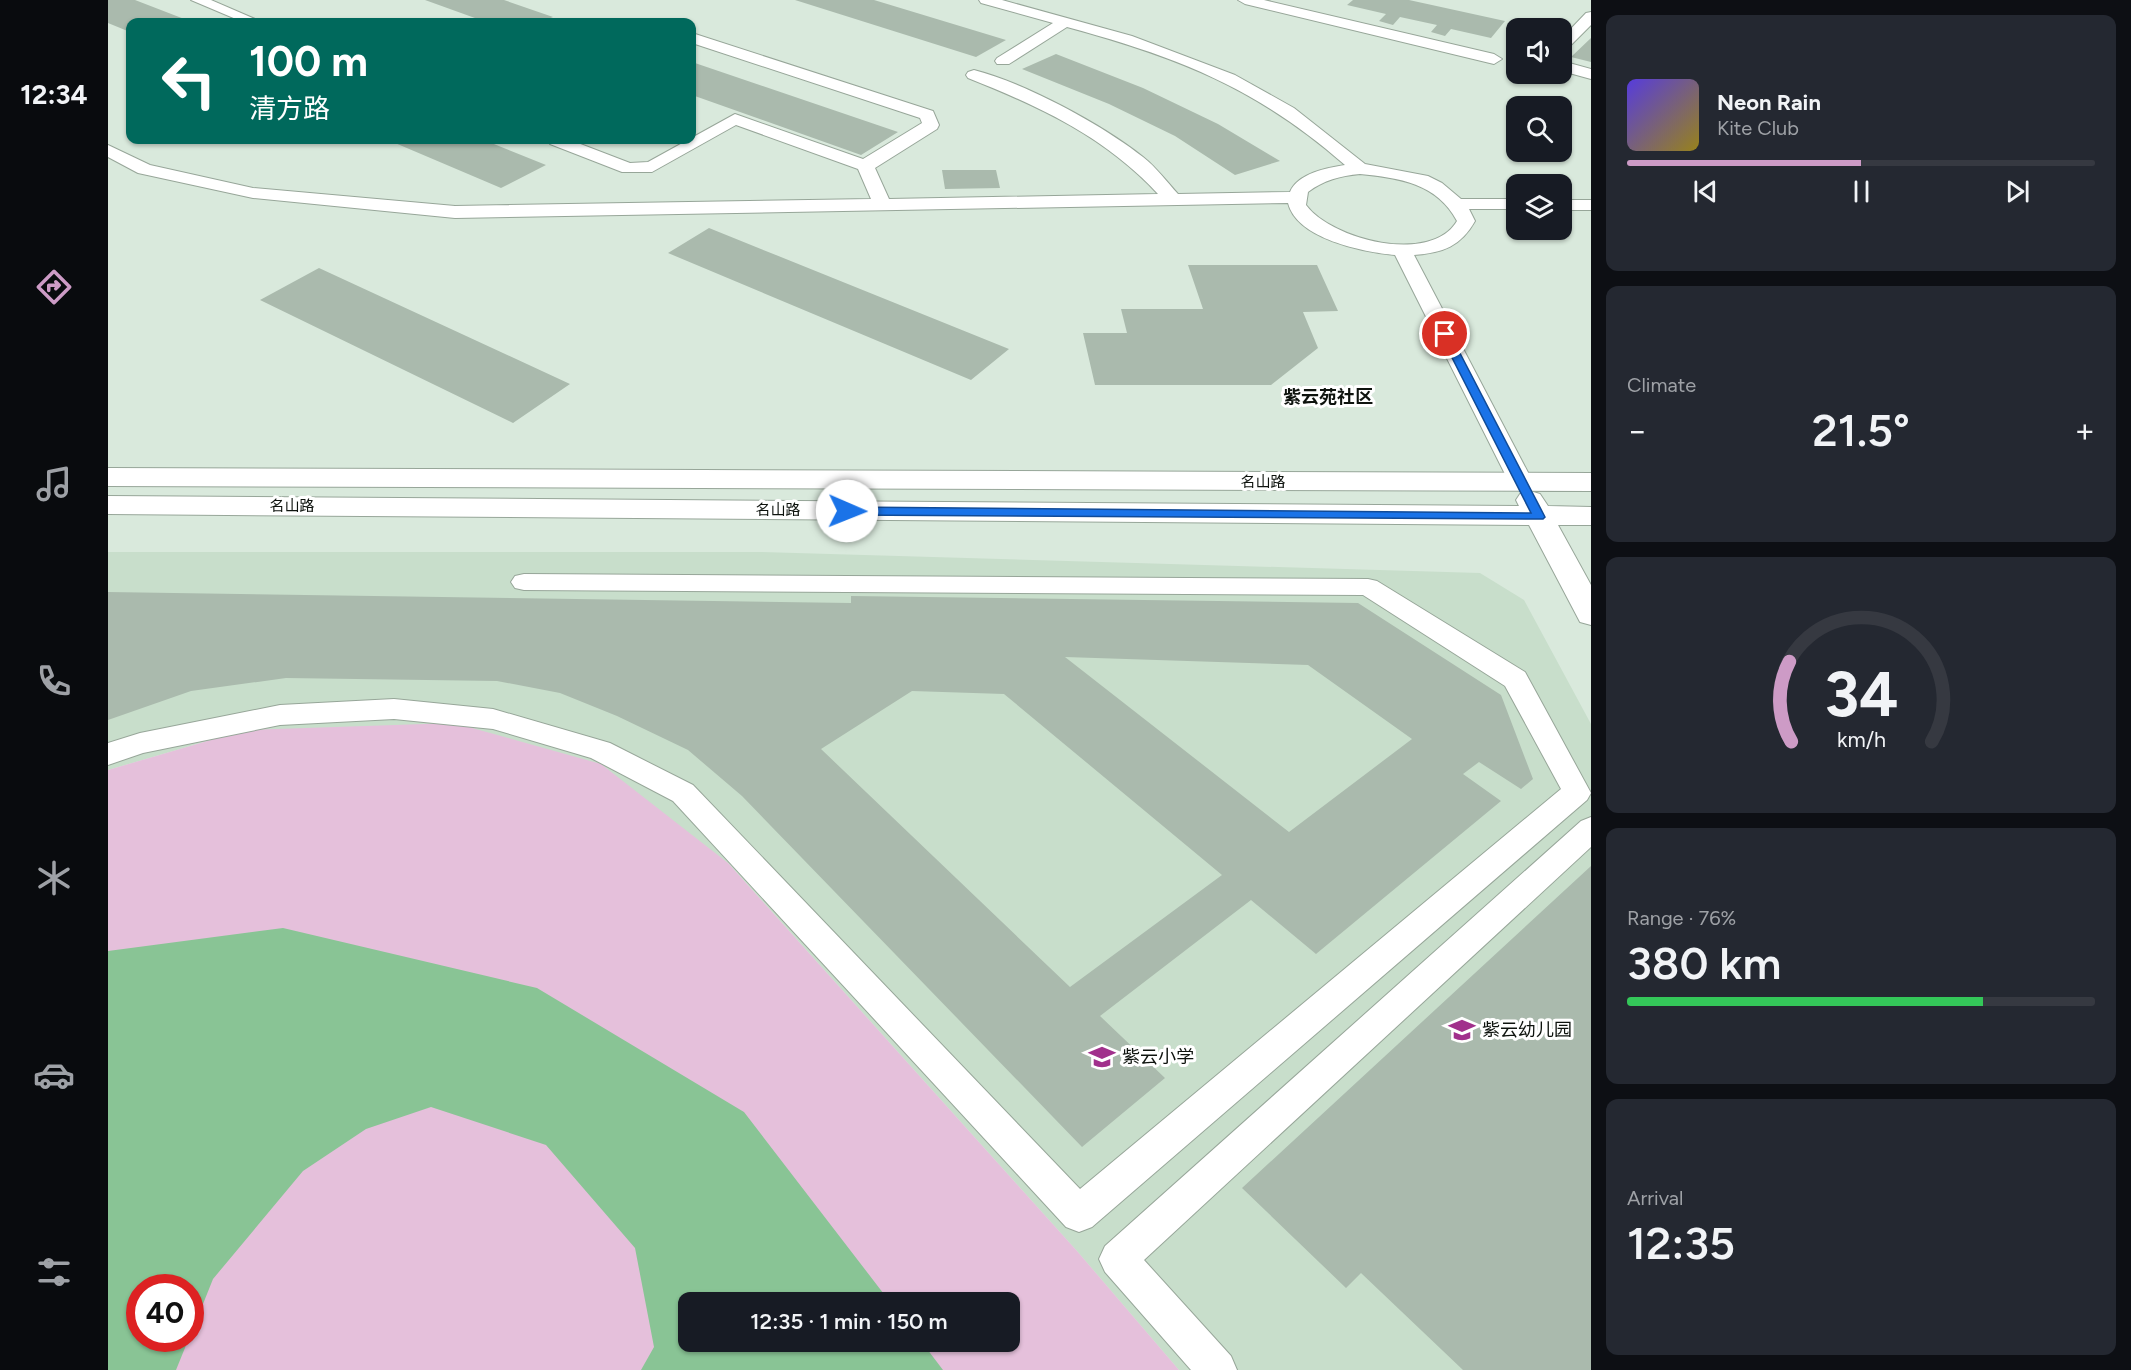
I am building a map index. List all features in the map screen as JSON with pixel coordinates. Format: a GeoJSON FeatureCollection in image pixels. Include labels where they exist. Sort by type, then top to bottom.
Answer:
{"type":"FeatureCollection","features":[{"type":"Feature","properties":{"kind":"street","name":"名山路"},"geometry":{"type":"LineString","coordinates":[[108,477],[1591,482]]}},
{"type":"Feature","properties":{"kind":"street"},"geometry":{"type":"LineString","coordinates":[[1521,482],[1591,614]]}},
{"type":"Feature","properties":{"kind":"street","name":"名山路"},"geometry":{"type":"LineString","coordinates":[[108,505],[1591,516]]}},
{"type":"Feature","properties":{"kind":"lane"},"geometry":{"type":"LineString","coordinates":[[198,0],[245,18]]}},
{"type":"Feature","properties":{"kind":"lane"},"geometry":{"type":"LineString","coordinates":[[986,0],[1116,36],[1200,66],[1262,95],[1320,134],[1360,169]]}},
{"type":"Feature","properties":{"kind":"lane"},"geometry":{"type":"LineString","coordinates":[[1245,0],[1494,60]]}},
{"type":"Feature","properties":{"kind":"lane"},"geometry":{"type":"LineString","coordinates":[[1300,13],[1314,0]]}},
{"type":"Feature","properties":{"kind":"lane"},"geometry":{"type":"LineString","coordinates":[[1572,39],[1585,29],[1591,16]]}},
{"type":"Feature","properties":{"kind":"lane"},"geometry":{"type":"LineString","coordinates":[[1003,61],[1064,22]]}},
{"type":"Feature","properties":{"kind":"lane"},"geometry":{"type":"LineString","coordinates":[[696,39],[927,115],[931,125],[865,166]]}},
{"type":"Feature","properties":{"kind":"lane"},"geometry":{"type":"LineString","coordinates":[[1572,69],[1591,74]]}},
{"type":"Feature","properties":{"kind":"lane"},"geometry":{"type":"LineString","coordinates":[[974,75],[1010,89],[1079,122],[1137,160],[1174,200]]}},
{"type":"Feature","properties":{"kind":"lane"},"geometry":{"type":"LineString","coordinates":[[696,142],[735,119],[865,166],[883,205]]}},
{"type":"Feature","properties":{"kind":"lane"},"geometry":{"type":"LineString","coordinates":[[566,144],[628,168],[652,168],[693,144]]}},
{"type":"Feature","properties":{"kind":"lane"},"geometry":{"type":"LineString","coordinates":[[108,150],[144,169],[253,193],[455,212],[1298,197]]}},
{"type":"Feature","properties":{"kind":"lane"},"geometry":{"type":"LineString","coordinates":[[1360,169],[1388,171],[1416,178],[1440,188],[1460,204],[1466,220],[1457,236],[1435,246],[1402,250],[1366,246],[1333,236],[1309,221],[1298,205],[1299,190],[1314,178],[1334,171],[1360,169]]}},
{"type":"Feature","properties":{"kind":"lane"},"geometry":{"type":"LineString","coordinates":[[1460,204],[1506,204]]}},
{"type":"Feature","properties":{"kind":"lane"},"geometry":{"type":"LineString","coordinates":[[1572,205],[1591,205]]}},
{"type":"Feature","properties":{"kind":"lane"},"geometry":{"type":"LineString","coordinates":[[1402,250],[1521,482]]}},
{"type":"Feature","properties":{"kind":"lane"},"geometry":{"type":"LineString","coordinates":[[108,754],[140,743],[280,715],[394,710],[493,719],[600,750],[683,793],[1079,1214],[1577,792],[1515,679],[1368,587],[524,582]]}},
{"type":"Feature","properties":{"kind":"lane"},"geometry":{"type":"LineString","coordinates":[[1217,1370],[1118,1259],[1591,829]]}},
{"type":"Feature","properties":{"kind":"shaded area","name":"紫云小学"},"geometry":{"type":"Polygon","coordinates":[[[108,552],[761,552],[1480,573],[1524,600],[1591,724],[1591,1370],[1179,1370],[1077,1251],[728,863],[245,730],[108,770],[108,552]]]}},
{"type":"Feature","properties":{"kind":"shaded area"},"geometry":{"type":"Polygon","coordinates":[[[454,723],[601,764],[728,863],[1077,1251],[1179,1370],[108,1370],[108,770],[245,730],[454,723]]]}},
{"type":"Feature","properties":{"kind":"shaded area"},"geometry":{"type":"Polygon","coordinates":[[[283,928],[537,988],[744,1112],[882,1292],[678,1292],[678,1352],[929,1352],[943,1370],[641,1370],[654,1347],[635,1248],[546,1145],[431,1107],[366,1129],[303,1171],[213,1279],[204,1302],[204,1274],[126,1274],[126,1352],[183,1352],[176,1370],[108,1370],[108,951],[283,928]]]}},
{"type":"Feature","properties":{"kind":"building"},"geometry":{"type":"Polygon","coordinates":[[[108,0],[135,0],[182,18],[126,18],[126,30],[108,23],[108,0]]]}},
{"type":"Feature","properties":{"kind":"building"},"geometry":{"type":"Polygon","coordinates":[[[425,0],[504,0],[553,17],[551,18],[475,18],[425,0]]]}},
{"type":"Feature","properties":{"kind":"building"},"geometry":{"type":"Polygon","coordinates":[[[795,0],[874,0],[1006,40],[976,57],[795,0]]]}},
{"type":"Feature","properties":{"kind":"building"},"geometry":{"type":"Polygon","coordinates":[[[1353,0],[1409,0],[1505,21],[1491,38],[1451,29],[1445,36],[1431,32],[1437,25],[1400,17],[1393,25],[1379,21],[1386,14],[1347,5],[1353,0]]]}},
{"type":"Feature","properties":{"kind":"building"},"geometry":{"type":"Polygon","coordinates":[[[1591,38],[1591,62],[1572,56],[1591,38]]]}},
{"type":"Feature","properties":{"kind":"building"},"geometry":{"type":"Polygon","coordinates":[[[1056,54],[1143,88],[1218,124],[1280,161],[1235,175],[1175,136],[1109,104],[1022,69],[1056,54]]]}},
{"type":"Feature","properties":{"kind":"building"},"geometry":{"type":"Polygon","coordinates":[[[696,63],[898,132],[861,155],[696,96],[696,63]]]}},
{"type":"Feature","properties":{"kind":"building"},"geometry":{"type":"Polygon","coordinates":[[[397,144],[494,144],[546,165],[501,188],[397,144]]]}},
{"type":"Feature","properties":{"kind":"building"},"geometry":{"type":"Polygon","coordinates":[[[942,170],[996,170],[1000,188],[945,189],[942,170]]]}},
{"type":"Feature","properties":{"kind":"building"},"geometry":{"type":"Polygon","coordinates":[[[709,228],[1009,349],[971,380],[668,253],[709,228]]]}},
{"type":"Feature","properties":{"kind":"building"},"geometry":{"type":"Polygon","coordinates":[[[1188,265],[1317,265],[1338,311],[1303,312],[1318,348],[1271,385],[1095,385],[1083,333],[1127,333],[1121,309],[1203,309],[1188,265]]]}},
{"type":"Feature","properties":{"kind":"building"},"geometry":{"type":"Polygon","coordinates":[[[319,268],[570,384],[513,423],[260,300],[319,268]]]}},
{"type":"Feature","properties":{"kind":"building"},"geometry":{"type":"Polygon","coordinates":[[[108,592],[851,603],[851,596],[1358,603],[1501,695],[1533,779],[1521,789],[1479,762],[1463,774],[1501,801],[1316,954],[1251,900],[1100,1016],[1165,1078],[1082,1147],[742,796],[688,750],[617,716],[560,693],[497,681],[286,678],[191,691],[108,720],[108,592]],[[1065,657],[1289,832],[1412,739],[1308,665],[1065,657]],[[912,691],[821,749],[1070,987],[1222,875],[1004,694],[912,691]]]}},
{"type":"Feature","properties":{"kind":"building"},"geometry":{"type":"Polygon","coordinates":[[[1591,866],[1591,1370],[1463,1370],[1361,1273],[1346,1288],[1242,1188],[1591,866]]]}},
{"type":"Feature","properties":{"kind":"place","name":"紫云幼儿园"},"geometry":{"type":"Point","coordinates":[1462,1030]}},
{"type":"Feature","properties":{"kind":"place","name":"紫云小学"},"geometry":{"type":"Point","coordinates":[1102,1057]}},
{"type":"Feature","properties":{"kind":"district","name":"紫云苑社区"},"geometry":{"type":"Point","coordinates":[1328,397]}},
{"type":"Feature","properties":{"kind":"route"},"geometry":{"type":"LineString","coordinates":[[847,511],[1539,517],[1445,334]]}}]}
